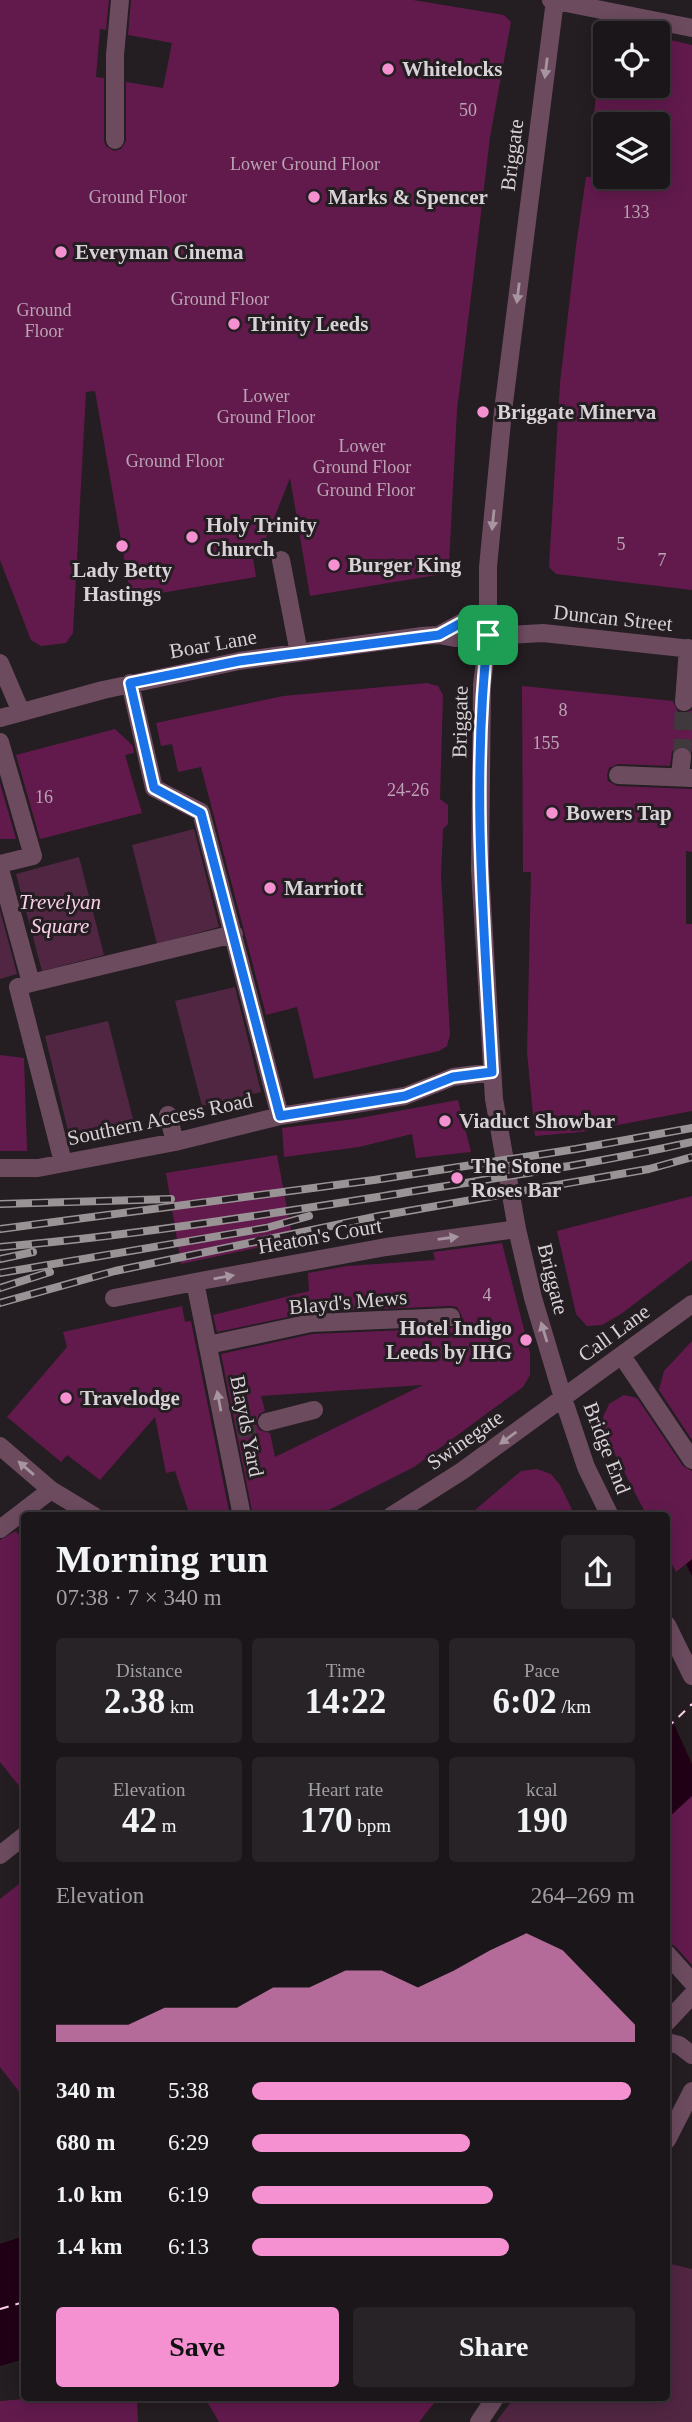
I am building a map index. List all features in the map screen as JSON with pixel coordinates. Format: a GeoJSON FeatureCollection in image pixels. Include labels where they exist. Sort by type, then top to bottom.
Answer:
{"type":"FeatureCollection","features":[{"type":"Feature","properties":{"kind":"street"},"geometry":{"type":"LineString","coordinates":[[115,140],[115,55],[120,0]]}},
{"type":"Feature","properties":{"kind":"street"},"geometry":{"type":"LineString","coordinates":[[553,0],[692,28]]}},
{"type":"Feature","properties":{"kind":"street","name":"Briggate"},"geometry":{"type":"LineString","coordinates":[[553,0],[503,411],[488,567],[488,635],[482,685],[480,869],[492,1072],[500,1144],[533,1298],[563,1398]]}},
{"type":"Feature","properties":{"kind":"street"},"geometry":{"type":"LineString","coordinates":[[281,560],[299,653]]}},
{"type":"Feature","properties":{"kind":"street","name":"Duncan Street"},"geometry":{"type":"LineString","coordinates":[[488,635],[543,634],[690,648]]}},
{"type":"Feature","properties":{"kind":"street","name":"Boar Lane"},"geometry":{"type":"LineString","coordinates":[[0,718],[130,683],[239,661],[439,635],[455,638],[488,635]]}},
{"type":"Feature","properties":{"kind":"street"},"geometry":{"type":"LineString","coordinates":[[684,702],[690,648]]}},
{"type":"Feature","properties":{"kind":"street"},"geometry":{"type":"LineString","coordinates":[[0,663],[22,712]]}},
{"type":"Feature","properties":{"kind":"street"},"geometry":{"type":"LineString","coordinates":[[130,683],[154,788],[201,813],[280,1116]]}},
{"type":"Feature","properties":{"kind":"street"},"geometry":{"type":"LineString","coordinates":[[0,742],[33,856],[0,867],[30,983]]}},
{"type":"Feature","properties":{"kind":"street"},"geometry":{"type":"LineString","coordinates":[[618,775],[686,777],[682,757]]}},
{"type":"Feature","properties":{"kind":"street"},"geometry":{"type":"LineString","coordinates":[[63,1162],[18,986],[134,962],[234,934]]}},
{"type":"Feature","properties":{"kind":"street","name":"Southern Access Road"},"geometry":{"type":"LineString","coordinates":[[0,1168],[38,1167],[175,1142],[280,1116],[405,1096],[453,1077],[492,1072]]}},
{"type":"Feature","properties":{"kind":"street"},"geometry":{"type":"LineString","coordinates":[[168,1115],[175,1142]]}},
{"type":"Feature","properties":{"kind":"street","name":"Heaton's Court"},"geometry":{"type":"LineString","coordinates":[[114,1298],[386,1247],[517,1229]]}},
{"type":"Feature","properties":{"kind":"street"},"geometry":{"type":"LineString","coordinates":[[195,1282],[208,1345]]}},
{"type":"Feature","properties":{"kind":"street","name":"Call Lane"},"geometry":{"type":"LineString","coordinates":[[563,1398],[692,1304]]}},
{"type":"Feature","properties":{"kind":"street","name":"Blayd's Mews"},"geometry":{"type":"LineString","coordinates":[[208,1345],[311,1323],[451,1317]]}},
{"type":"Feature","properties":{"kind":"street","name":"Blayds Yard"},"geometry":{"type":"LineString","coordinates":[[208,1345],[231,1431],[241,1512]]}},
{"type":"Feature","properties":{"kind":"street"},"geometry":{"type":"LineString","coordinates":[[622,1356],[692,1460]]}},
{"type":"Feature","properties":{"kind":"street","name":"Swinegate"},"geometry":{"type":"LineString","coordinates":[[397,1512],[462,1471],[563,1398]]}},
{"type":"Feature","properties":{"kind":"street","name":"Bridge End"},"geometry":{"type":"LineString","coordinates":[[563,1398],[586,1467],[608,1512]]}},
{"type":"Feature","properties":{"kind":"street"},"geometry":{"type":"LineString","coordinates":[[267,1422],[314,1410]]}},
{"type":"Feature","properties":{"kind":"street"},"geometry":{"type":"LineString","coordinates":[[0,1446],[51,1490],[87,1512]]}},
{"type":"Feature","properties":{"kind":"street"},"geometry":{"type":"LineString","coordinates":[[22,1512],[51,1490]]}},
{"type":"Feature","properties":{"kind":"street"},"geometry":{"type":"LineString","coordinates":[[0,1529],[21,1513]]}},
{"type":"Feature","properties":{"kind":"street"},"geometry":{"type":"LineString","coordinates":[[670,1631],[692,1676]]}},
{"type":"Feature","properties":{"kind":"street"},"geometry":{"type":"LineString","coordinates":[[0,1855],[21,1838]]}},
{"type":"Feature","properties":{"kind":"street"},"geometry":{"type":"LineString","coordinates":[[670,1957],[692,1982]]}},
{"type":"Feature","properties":{"kind":"street"},"geometry":{"type":"LineString","coordinates":[[670,2019],[692,1996]]}},
{"type":"Feature","properties":{"kind":"street"},"geometry":{"type":"LineString","coordinates":[[670,2043],[679,2045],[692,2055]]}},
{"type":"Feature","properties":{"kind":"street"},"geometry":{"type":"LineString","coordinates":[[670,2134],[692,2091]]}},
{"type":"Feature","properties":{"kind":"street"},"geometry":{"type":"LineString","coordinates":[[479,2422],[493,2401]]}},
{"type":"Feature","properties":{"kind":"green space","name":"Trevelyan Square"},"geometry":{"type":"Polygon","coordinates":[[[194,829],[219,927],[157,944],[132,845],[194,829]]]}},
{"type":"Feature","properties":{"kind":"green space","name":"Trevelyan Square"},"geometry":{"type":"Polygon","coordinates":[[[79,857],[104,955],[42,971],[16,874],[79,857]]]}},
{"type":"Feature","properties":{"kind":"green space"},"geometry":{"type":"Polygon","coordinates":[[[0,910],[17,974],[0,979],[0,910]]]}},
{"type":"Feature","properties":{"kind":"green space"},"geometry":{"type":"Polygon","coordinates":[[[235,987],[261,1092],[202,1106],[175,1001],[235,987]]]}},
{"type":"Feature","properties":{"kind":"green space"},"geometry":{"type":"Polygon","coordinates":[[[108,1021],[134,1123],[70,1139],[45,1036],[108,1021]]]}},
{"type":"Feature","properties":{"kind":"green space"},"geometry":{"type":"Polygon","coordinates":[[[670,2264],[692,2269],[692,2422],[496,2422],[512,2401],[670,2401],[670,2264]]]}},
{"type":"Feature","properties":{"kind":"shaded area"},"geometry":{"type":"Polygon","coordinates":[[[692,1559],[692,1798],[670,1816],[670,1578],[692,1559]]]}},
{"type":"Feature","properties":{"kind":"shaded area"},"geometry":{"type":"Polygon","coordinates":[[[21,2237],[21,2360],[0,2366],[0,2244],[21,2237]]]}},
{"type":"Feature","properties":{"kind":"pier"},"geometry":{"type":"Polygon","coordinates":[[[686,1564],[692,1576],[692,1764],[670,1716],[670,1577],[686,1564]]]}},
{"type":"Feature","properties":{"kind":"building","name":"Trinity Leeds"},"geometry":{"type":"Polygon","coordinates":[[[0,0],[109,0],[106,30],[100,29],[96,77],[104,78],[104,141],[106,146],[114,151],[121,149],[126,141],[126,82],[163,88],[172,43],[128,35],[131,0],[413,0],[504,15],[511,22],[490,137],[457,410],[449,564],[444,571],[437,575],[310,596],[290,478],[261,551],[253,558],[256,577],[131,598],[95,391],[86,392],[73,633],[66,643],[41,646],[31,640],[0,560],[0,0]]]}},
{"type":"Feature","properties":{"kind":"building"},"geometry":{"type":"Polygon","coordinates":[[[670,40],[692,45],[692,590],[556,574],[549,567],[560,383],[586,177],[593,177],[593,189],[670,189],[670,112],[594,112],[596,98],[670,98],[670,40]]]}},
{"type":"Feature","properties":{"kind":"building"},"geometry":{"type":"Polygon","coordinates":[[[427,683],[438,686],[443,695],[440,799],[448,805],[448,824],[443,829],[441,876],[450,1035],[447,1046],[439,1051],[314,1079],[297,1007],[266,1015],[201,767],[178,772],[172,744],[161,746],[156,723],[283,696],[427,683]]]}},
{"type":"Feature","properties":{"kind":"building"},"geometry":{"type":"Polygon","coordinates":[[[522,686],[673,701],[678,712],[692,710],[692,752],[684,746],[678,746],[672,751],[670,766],[618,764],[609,768],[607,775],[608,781],[617,786],[692,789],[692,852],[686,851],[686,924],[692,924],[692,1111],[581,1132],[535,1136],[527,1052],[531,872],[523,872],[522,686]]]}},
{"type":"Feature","properties":{"kind":"building"},"geometry":{"type":"Polygon","coordinates":[[[115,729],[133,746],[134,753],[125,755],[142,813],[40,839],[16,755],[115,729]]]}},
{"type":"Feature","properties":{"kind":"building"},"geometry":{"type":"Polygon","coordinates":[[[0,783],[16,839],[0,839],[0,783]]]}},
{"type":"Feature","properties":{"kind":"building"},"geometry":{"type":"Polygon","coordinates":[[[0,1055],[24,1058],[27,1151],[0,1151],[0,1055]]]}},
{"type":"Feature","properties":{"kind":"building"},"geometry":{"type":"Polygon","coordinates":[[[458,1100],[471,1152],[416,1158],[412,1134],[359,1147],[284,1157],[282,1128],[354,1119],[458,1100]]]}},
{"type":"Feature","properties":{"kind":"building"},"geometry":{"type":"Polygon","coordinates":[[[277,1155],[293,1240],[181,1264],[166,1173],[277,1155]]]}},
{"type":"Feature","properties":{"kind":"building"},"geometry":{"type":"Polygon","coordinates":[[[692,1196],[692,1260],[621,1314],[602,1325],[587,1326],[576,1314],[557,1231],[692,1196]]]}},
{"type":"Feature","properties":{"kind":"building"},"geometry":{"type":"Polygon","coordinates":[[[502,1243],[530,1353],[530,1375],[523,1387],[414,1467],[325,1512],[252,1512],[221,1354],[312,1334],[451,1328],[461,1323],[462,1316],[457,1307],[451,1306],[311,1312],[217,1332],[213,1315],[309,1291],[308,1273],[347,1266],[435,1260],[433,1252],[502,1243]],[[423,1385],[261,1396],[265,1411],[259,1414],[256,1424],[259,1430],[270,1433],[275,1457],[423,1385]]]}},
{"type":"Feature","properties":{"kind":"building","name":"Travelodge"},"geometry":{"type":"Polygon","coordinates":[[[182,1306],[185,1322],[191,1321],[229,1512],[189,1512],[175,1471],[166,1473],[155,1417],[100,1480],[67,1455],[61,1462],[7,1417],[67,1347],[63,1332],[182,1306]]]}},
{"type":"Feature","properties":{"kind":"building"},"geometry":{"type":"Polygon","coordinates":[[[692,1341],[692,1440],[659,1390],[664,1371],[692,1341]]]}},
{"type":"Feature","properties":{"kind":"building"},"geometry":{"type":"Polygon","coordinates":[[[624,1395],[637,1398],[683,1466],[692,1471],[692,1559],[676,1572],[670,1560],[670,1512],[645,1512],[605,1435],[603,1417],[609,1404],[624,1395]]]}},
{"type":"Feature","properties":{"kind":"building"},"geometry":{"type":"Polygon","coordinates":[[[537,1469],[551,1474],[560,1485],[573,1512],[473,1512],[521,1471],[537,1469]]]}},
{"type":"Feature","properties":{"kind":"building"},"geometry":{"type":"Polygon","coordinates":[[[16,1531],[21,1538],[21,1788],[0,1762],[0,1540],[16,1531]]]}},
{"type":"Feature","properties":{"kind":"building"},"geometry":{"type":"Polygon","coordinates":[[[692,1796],[692,1965],[670,1944],[670,1816],[692,1796]]]}},
{"type":"Feature","properties":{"kind":"building"},"geometry":{"type":"Polygon","coordinates":[[[21,1882],[21,2094],[0,2067],[0,1899],[21,1882]]]}},
{"type":"Feature","properties":{"kind":"building"},"geometry":{"type":"Polygon","coordinates":[[[0,2401],[137,2401],[138,2422],[0,2422],[0,2401]]]}},
{"type":"Feature","properties":{"kind":"building"},"geometry":{"type":"Polygon","coordinates":[[[207,2401],[436,2401],[419,2422],[219,2422],[207,2401]]]}},
{"type":"Feature","properties":{"kind":"ferry route"},"geometry":{"type":"LineString","coordinates":[[670,1725],[692,1704]]}},
{"type":"Feature","properties":{"kind":"ferry route"},"geometry":{"type":"LineString","coordinates":[[0,2309],[21,2303]]}},
{"type":"Feature","properties":{"kind":"tunnel"},"geometry":{"type":"LineString","coordinates":[[682,757],[684,702]]}},
{"type":"Feature","properties":{"kind":"tunnel"},"geometry":{"type":"LineString","coordinates":[[237,1430],[267,1422]]}},
{"type":"Feature","properties":{"kind":"railway"},"geometry":{"type":"LineString","coordinates":[[0,1229],[374,1180],[692,1128]]}},
{"type":"Feature","properties":{"kind":"railway"},"geometry":{"type":"LineString","coordinates":[[0,1247],[288,1211],[577,1165],[692,1142]]}},
{"type":"Feature","properties":{"kind":"railway"},"geometry":{"type":"LineString","coordinates":[[0,1303],[115,1271],[379,1216],[649,1169],[692,1157]]}},
{"type":"Feature","properties":{"kind":"railway"},"geometry":{"type":"LineString","coordinates":[[0,1204],[171,1199]]}},
{"type":"Feature","properties":{"kind":"railway"},"geometry":{"type":"LineString","coordinates":[[0,1273],[266,1228],[309,1216]]}},
{"type":"Feature","properties":{"kind":"railway"},"geometry":{"type":"LineString","coordinates":[[0,1259],[33,1252]]}},
{"type":"Feature","properties":{"kind":"railway"},"geometry":{"type":"LineString","coordinates":[[0,1288],[50,1272]]}},
{"type":"Feature","properties":{"kind":"place","name":"Whitelocks"},"geometry":{"type":"Point","coordinates":[388,69]}},
{"type":"Feature","properties":{"kind":"place","name":"Marks & Spencer"},"geometry":{"type":"Point","coordinates":[314,197]}},
{"type":"Feature","properties":{"kind":"place","name":"Everyman Cinema"},"geometry":{"type":"Point","coordinates":[61,252]}},
{"type":"Feature","properties":{"kind":"place","name":"Trinity Leeds"},"geometry":{"type":"Point","coordinates":[234,324]}},
{"type":"Feature","properties":{"kind":"place","name":"Briggate Minerva"},"geometry":{"type":"Point","coordinates":[483,412]}},
{"type":"Feature","properties":{"kind":"place","name":"Holy Trinity Church"},"geometry":{"type":"Point","coordinates":[192,537]}},
{"type":"Feature","properties":{"kind":"place","name":"Lady Betty Hastings"},"geometry":{"type":"Point","coordinates":[122,546]}},
{"type":"Feature","properties":{"kind":"place","name":"Burger King"},"geometry":{"type":"Point","coordinates":[334,565]}},
{"type":"Feature","properties":{"kind":"place","name":"Bowers Tap"},"geometry":{"type":"Point","coordinates":[552,813]}},
{"type":"Feature","properties":{"kind":"place","name":"Marriott"},"geometry":{"type":"Point","coordinates":[270,888]}},
{"type":"Feature","properties":{"kind":"place","name":"Viaduct Showbar"},"geometry":{"type":"Point","coordinates":[445,1121]}},
{"type":"Feature","properties":{"kind":"place","name":"The Stone Roses Bar"},"geometry":{"type":"Point","coordinates":[457,1178]}},
{"type":"Feature","properties":{"kind":"place","name":"Hotel Indigo Leeds by IHG"},"geometry":{"type":"Point","coordinates":[526,1340]}},
{"type":"Feature","properties":{"kind":"place","name":"Travelodge"},"geometry":{"type":"Point","coordinates":[66,1398]}},
{"type":"Feature","properties":{"kind":"route"},"geometry":{"type":"LineString","coordinates":[[461,623],[488,635],[482,685],[480,869],[492,1072],[453,1077],[405,1096],[280,1116],[201,813],[154,788],[130,683],[239,661],[439,635],[461,623]]}}]}
